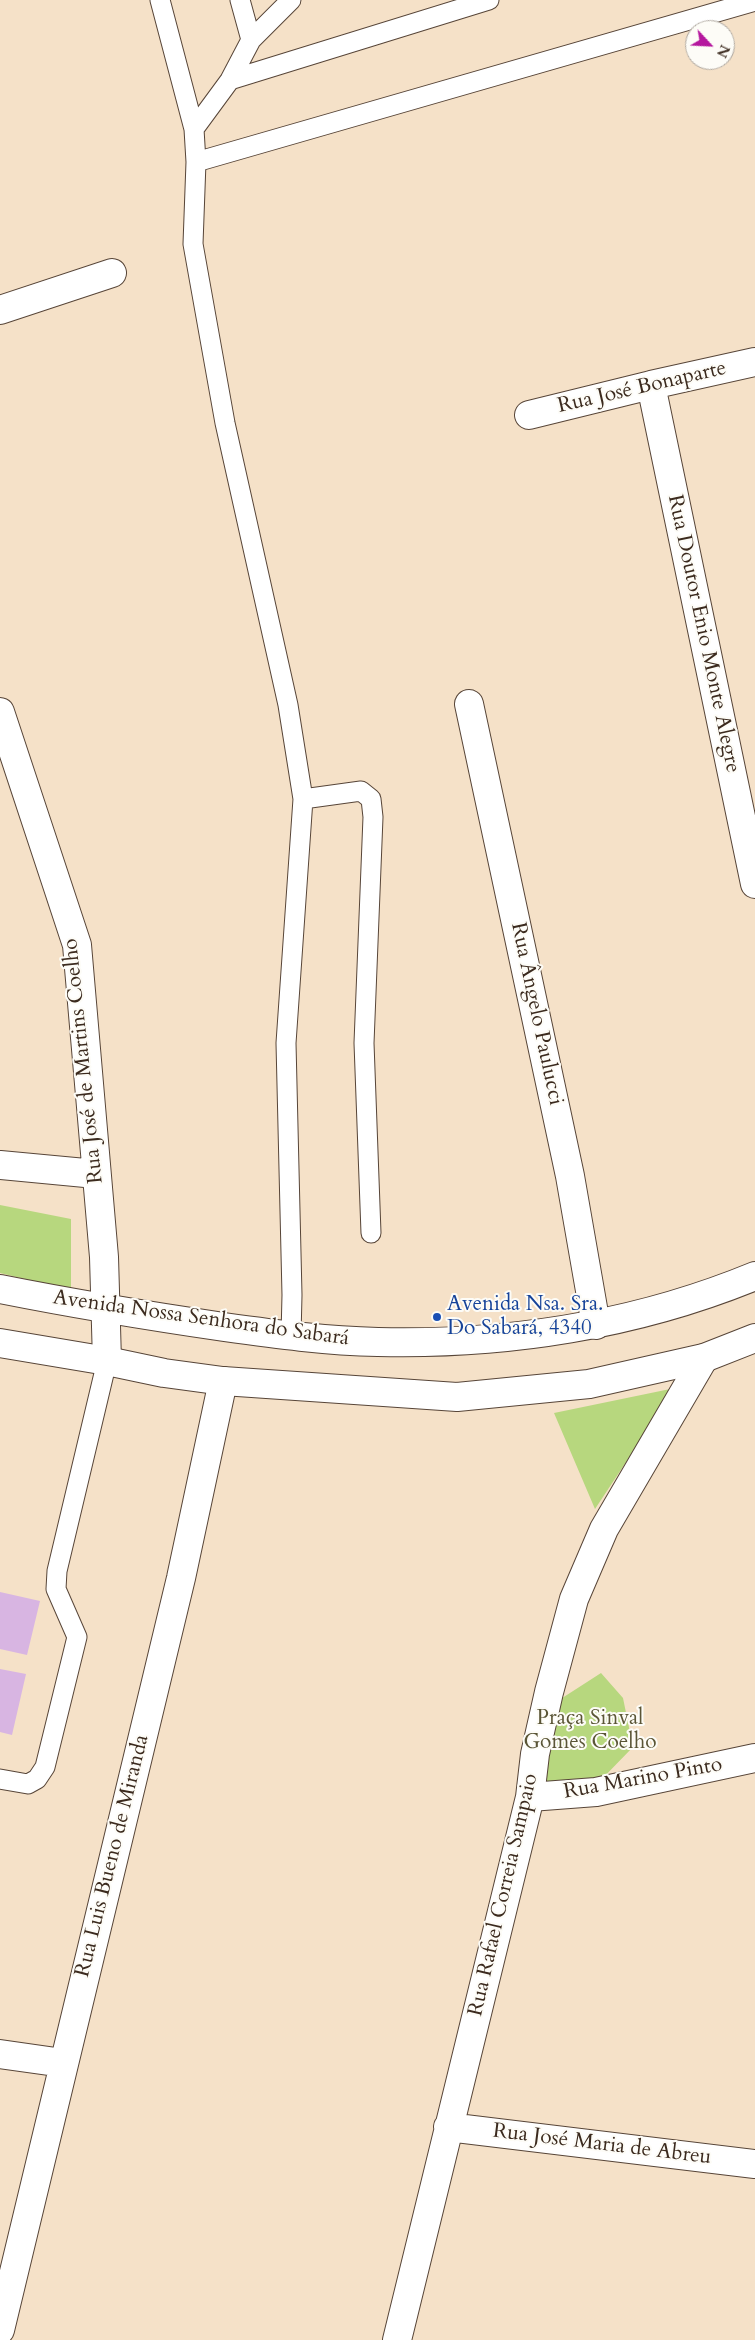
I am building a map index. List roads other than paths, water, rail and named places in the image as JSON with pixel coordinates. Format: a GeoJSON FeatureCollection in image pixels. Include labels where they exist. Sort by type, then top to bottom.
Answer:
{"type":"FeatureCollection","features":[{"type":"Feature","properties":{"kind":"street"},"geometry":{"type":"LineString","coordinates":[[0,310],[112,273]]}},
{"type":"Feature","properties":{"kind":"street","name":"Rua José Bonaparte"},"geometry":{"type":"LineString","coordinates":[[529,415],[651,384],[755,362]]}},
{"type":"Feature","properties":{"kind":"street","name":"Rua Doutor Enio Monte Alegre"},"geometry":{"type":"LineString","coordinates":[[651,384],[755,884]]}},
{"type":"Feature","properties":{"kind":"street","name":"Rua Ângelo Paulucci"},"geometry":{"type":"LineString","coordinates":[[469,704],[570,1176],[596,1325]]}},
{"type":"Feature","properties":{"kind":"street","name":"Rua José de Martins Coelho"},"geometry":{"type":"LineString","coordinates":[[0,712],[76,945],[104,1256],[107,1361]]}},
{"type":"Feature","properties":{"kind":"street"},"geometry":{"type":"LineString","coordinates":[[0,1165],[96,1174]]}},
{"type":"Feature","properties":{"kind":"street","name":"Avenida Nossa Senhora do Sabará"},"geometry":{"type":"LineString","coordinates":[[0,1289],[106,1310],[291,1336],[378,1342],[478,1340],[596,1325],[676,1305],[755,1276]]}},
{"type":"Feature","properties":{"kind":"street"},"geometry":{"type":"LineString","coordinates":[[0,1343],[107,1361],[164,1373],[223,1381],[457,1397],[589,1384],[704,1358],[755,1338]]}},
{"type":"Feature","properties":{"kind":"street","name":"Rua Rafael Correia Sampaio"},"geometry":{"type":"LineString","coordinates":[[397,2340],[530,1798],[535,1754],[549,1692],[574,1599],[604,1529],[704,1358]]}},
{"type":"Feature","properties":{"kind":"street","name":"Rua Luis Bueno de Miranda"},"geometry":{"type":"LineString","coordinates":[[0,2330],[181,1578],[223,1381]]}},
{"type":"Feature","properties":{"kind":"street","name":"Rua Marino Pinto"},"geometry":{"type":"LineString","coordinates":[[530,1798],[596,1792],[755,1758]]}},
{"type":"Feature","properties":{"kind":"street"},"geometry":{"type":"LineString","coordinates":[[0,2054],[63,2063]]}},
{"type":"Feature","properties":{"kind":"street","name":"Rua José Maria de Abreu"},"geometry":{"type":"LineString","coordinates":[[448,2127],[755,2164]]}},
{"type":"Feature","properties":{"kind":"lane"},"geometry":{"type":"LineString","coordinates":[[160,0],[194,129],[196,162],[193,244],[225,423],[288,705],[303,799],[286,1043],[292,1295],[291,1336]]}},
{"type":"Feature","properties":{"kind":"lane"},"geometry":{"type":"LineString","coordinates":[[240,0],[251,40]]}},
{"type":"Feature","properties":{"kind":"lane"},"geometry":{"type":"LineString","coordinates":[[194,129],[230,80],[251,40],[291,0]]}},
{"type":"Feature","properties":{"kind":"lane"},"geometry":{"type":"LineString","coordinates":[[230,80],[489,0]]}},
{"type":"Feature","properties":{"kind":"lane"},"geometry":{"type":"LineString","coordinates":[[196,162],[755,1]]}},
{"type":"Feature","properties":{"kind":"lane"},"geometry":{"type":"LineString","coordinates":[[303,799],[361,791],[371,799],[373,817],[364,1043],[371,1233]]}},
{"type":"Feature","properties":{"kind":"lane"},"geometry":{"type":"LineString","coordinates":[[0,1779],[28,1784],[37,1779],[45,1767],[77,1636],[56,1588],[57,1571],[107,1361]]}},
{"type":"Feature","properties":{"kind":"place","name":"Avenida Nsa. Sra. Do Sabará, 4340"},"geometry":{"type":"Point","coordinates":[437,1317]}},
{"type":"Feature","properties":{"kind":"park label","name":"Praça Sinval Gomes Coelho"},"geometry":{"type":"Point","coordinates":[590,1731]}}]}
